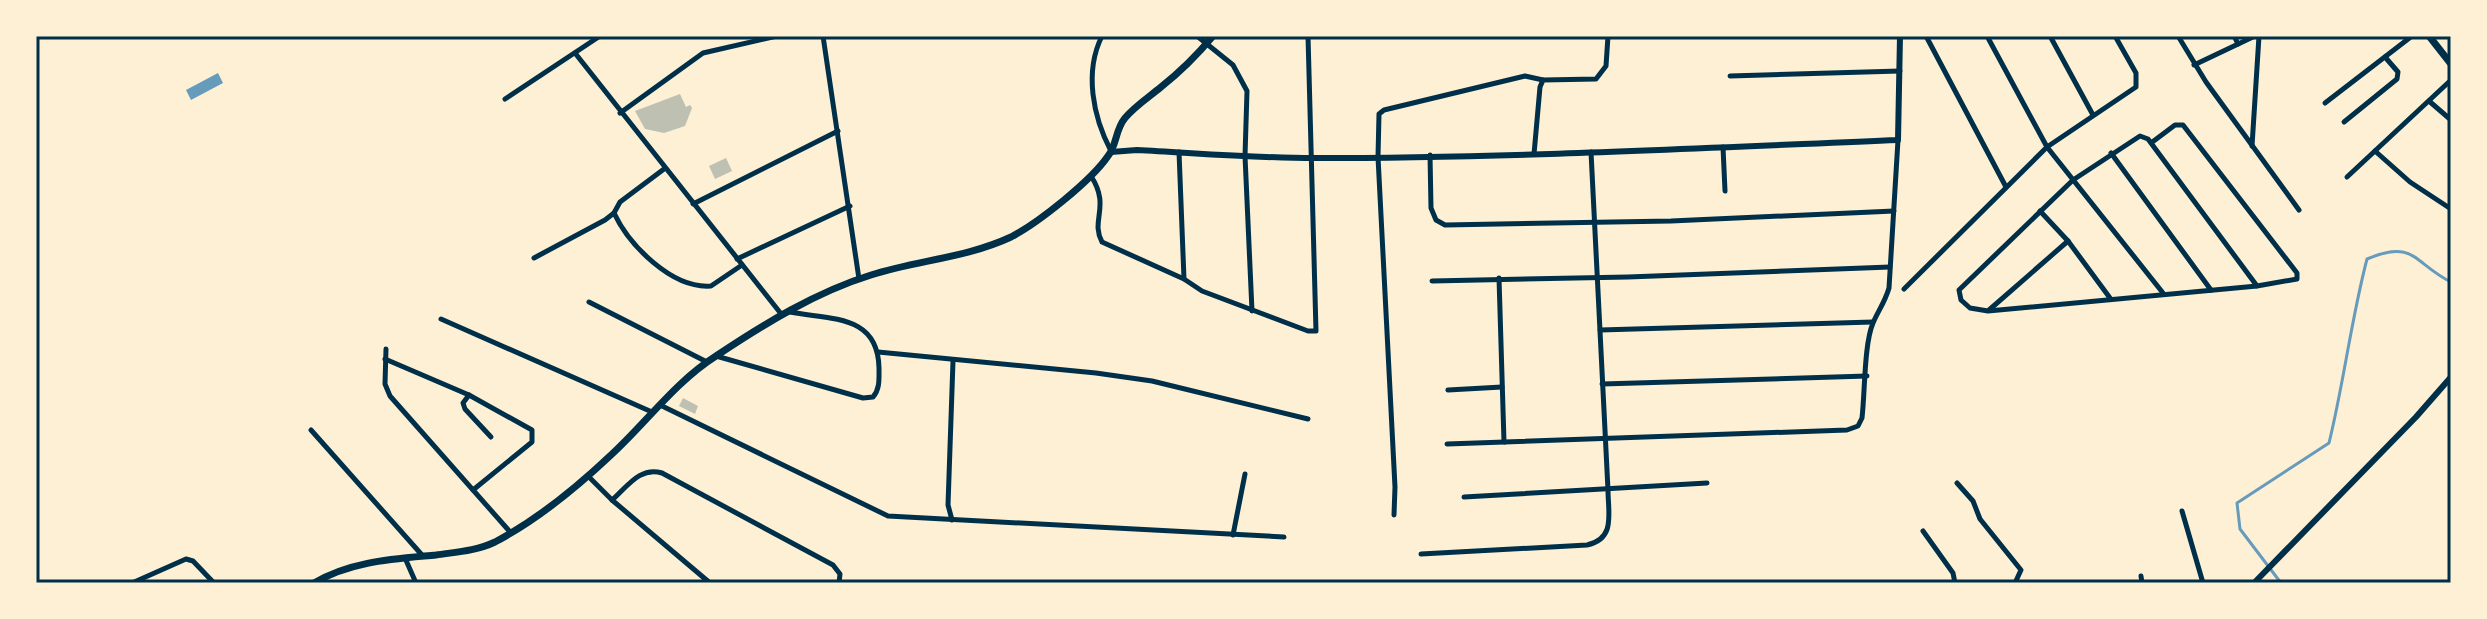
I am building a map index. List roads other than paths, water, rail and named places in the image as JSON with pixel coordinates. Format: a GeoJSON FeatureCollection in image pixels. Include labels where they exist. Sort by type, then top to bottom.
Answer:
{"type":"FeatureCollection","features":[{"type":"Feature","properties":{"kind":"main road"},"geometry":{"type":"LineString","coordinates":[[2429,36],[2451,64]]}},
{"type":"Feature","properties":{"kind":"main road"},"geometry":{"type":"LineString","coordinates":[[314,583],[355,566],[474,550],[511,533],[560,499],[612,455],[652,412],[707,362],[786,314],[821,294],[859,279],[955,257],[1013,236],[1035,222],[1090,175],[1111,152],[1118,127],[1124,119],[1169,81],[1210,40]]}},
{"type":"Feature","properties":{"kind":"street"},"geometry":{"type":"LineString","coordinates":[[505,99],[600,36]]}},
{"type":"Feature","properties":{"kind":"street"},"geometry":{"type":"LineString","coordinates":[[620,113],[703,53],[777,36]]}},
{"type":"Feature","properties":{"kind":"street"},"geometry":{"type":"LineString","coordinates":[[823,36],[859,279]]}},
{"type":"Feature","properties":{"kind":"street"},"geometry":{"type":"LineString","coordinates":[[1102,36],[1093,67],[1093,86],[1096,120],[1111,152],[1378,157],[1898,140]]}},
{"type":"Feature","properties":{"kind":"street"},"geometry":{"type":"LineString","coordinates":[[1197,36],[1210,40],[1233,65],[1247,91],[1245,156],[1252,311]]}},
{"type":"Feature","properties":{"kind":"street"},"geometry":{"type":"LineString","coordinates":[[1090,175],[1101,193],[1098,228],[1102,242],[1184,279],[1202,291],[1308,331],[1316,331],[1308,36]]}},
{"type":"Feature","properties":{"kind":"street"},"geometry":{"type":"LineString","coordinates":[[1394,515],[1378,116],[1384,110],[1525,76],[1543,80],[1596,79],[1606,66],[1608,36]]}},
{"type":"Feature","properties":{"kind":"street"},"geometry":{"type":"LineString","coordinates":[[1447,444],[1852,430],[1858,426],[1862,418],[1873,322],[1884,305],[1890,267],[1898,140],[1900,36]]}},
{"type":"Feature","properties":{"kind":"street"},"geometry":{"type":"LineString","coordinates":[[1926,36],[2006,187]]}},
{"type":"Feature","properties":{"kind":"street"},"geometry":{"type":"LineString","coordinates":[[1987,36],[2047,147],[2163,294]]}},
{"type":"Feature","properties":{"kind":"street"},"geometry":{"type":"LineString","coordinates":[[2050,36],[2093,115]]}},
{"type":"Feature","properties":{"kind":"street"},"geometry":{"type":"LineString","coordinates":[[1904,289],[2047,147],[2136,87],[2136,73],[2115,36]]}},
{"type":"Feature","properties":{"kind":"street"},"geometry":{"type":"LineString","coordinates":[[2178,36],[2194,65],[2299,210]]}},
{"type":"Feature","properties":{"kind":"street"},"geometry":{"type":"LineString","coordinates":[[2234,36],[2238,44]]}},
{"type":"Feature","properties":{"kind":"street"},"geometry":{"type":"LineString","coordinates":[[2194,65],[2257,36],[2252,146]]}},
{"type":"Feature","properties":{"kind":"street"},"geometry":{"type":"LineString","coordinates":[[2325,103],[2412,36]]}},
{"type":"Feature","properties":{"kind":"street"},"geometry":{"type":"LineString","coordinates":[[575,53],[664,169],[786,314],[861,326],[869,334],[878,352],[879,384],[877,392],[868,399],[716,356]]}},
{"type":"Feature","properties":{"kind":"street"},"geometry":{"type":"LineString","coordinates":[[2344,122],[2397,79],[2398,72],[2385,57]]}},
{"type":"Feature","properties":{"kind":"street"},"geometry":{"type":"LineString","coordinates":[[1730,76],[1900,71]]}},
{"type":"Feature","properties":{"kind":"street"},"geometry":{"type":"LineString","coordinates":[[1534,154],[1543,80]]}},
{"type":"Feature","properties":{"kind":"street"},"geometry":{"type":"LineString","coordinates":[[2347,177],[2451,80]]}},
{"type":"Feature","properties":{"kind":"street"},"geometry":{"type":"LineString","coordinates":[[2429,101],[2451,120]]}},
{"type":"Feature","properties":{"kind":"street"},"geometry":{"type":"LineString","coordinates":[[2151,143],[2175,125],[2186,127],[2297,273],[2297,279],[2257,286],[1988,311],[1970,308],[1958,295],[1959,290],[2073,180],[2140,136],[2151,143],[2257,286]]}},
{"type":"Feature","properties":{"kind":"street"},"geometry":{"type":"LineString","coordinates":[[693,204],[838,131]]}},
{"type":"Feature","properties":{"kind":"street"},"geometry":{"type":"LineString","coordinates":[[1723,147],[1725,191]]}},
{"type":"Feature","properties":{"kind":"street"},"geometry":{"type":"LineString","coordinates":[[2375,151],[2396,171],[2451,209]]}},
{"type":"Feature","properties":{"kind":"street"},"geometry":{"type":"LineString","coordinates":[[1179,152],[1184,279]]}},
{"type":"Feature","properties":{"kind":"street"},"geometry":{"type":"LineString","coordinates":[[1421,554],[1597,543],[1604,538],[1608,528],[1608,490],[1591,152]]}},
{"type":"Feature","properties":{"kind":"street"},"geometry":{"type":"LineString","coordinates":[[2111,153],[2211,290]]}},
{"type":"Feature","properties":{"kind":"street"},"geometry":{"type":"LineString","coordinates":[[1430,155],[1433,215],[1439,223],[1596,222],[1894,211]]}},
{"type":"Feature","properties":{"kind":"street"},"geometry":{"type":"LineString","coordinates":[[534,258],[614,213],[620,202],[664,169]]}},
{"type":"Feature","properties":{"kind":"street"},"geometry":{"type":"LineString","coordinates":[[737,259],[850,206]]}},
{"type":"Feature","properties":{"kind":"street"},"geometry":{"type":"LineString","coordinates":[[2040,211],[2068,241],[2110,299]]}},
{"type":"Feature","properties":{"kind":"street"},"geometry":{"type":"LineString","coordinates":[[614,213],[651,262],[682,280],[711,286],[742,265]]}},
{"type":"Feature","properties":{"kind":"street"},"geometry":{"type":"LineString","coordinates":[[1988,311],[2068,241]]}},
{"type":"Feature","properties":{"kind":"street"},"geometry":{"type":"LineString","coordinates":[[1432,281],[1890,267]]}},
{"type":"Feature","properties":{"kind":"street"},"geometry":{"type":"LineString","coordinates":[[1499,278],[1504,442]]}},
{"type":"Feature","properties":{"kind":"street"},"geometry":{"type":"LineString","coordinates":[[589,302],[707,362]]}},
{"type":"Feature","properties":{"kind":"street"},"geometry":{"type":"LineString","coordinates":[[441,319],[652,412]]}},
{"type":"Feature","properties":{"kind":"street"},"geometry":{"type":"LineString","coordinates":[[1600,330],[1873,322]]}},
{"type":"Feature","properties":{"kind":"street"},"geometry":{"type":"LineString","coordinates":[[386,349],[385,384],[390,396],[511,533]]}},
{"type":"Feature","properties":{"kind":"street"},"geometry":{"type":"LineString","coordinates":[[878,352],[1152,381],[1308,419]]}},
{"type":"Feature","properties":{"kind":"street"},"geometry":{"type":"LineString","coordinates":[[385,359],[469,395],[532,430],[532,442],[473,490]]}},
{"type":"Feature","properties":{"kind":"street"},"geometry":{"type":"LineString","coordinates":[[952,520],[948,505],[953,361]]}},
{"type":"Feature","properties":{"kind":"street"},"geometry":{"type":"LineString","coordinates":[[1602,384],[1867,376]]}},
{"type":"Feature","properties":{"kind":"street"},"geometry":{"type":"LineString","coordinates":[[2254,583],[2451,377]]}},
{"type":"Feature","properties":{"kind":"street"},"geometry":{"type":"LineString","coordinates":[[1448,390],[1502,387]]}},
{"type":"Feature","properties":{"kind":"street"},"geometry":{"type":"LineString","coordinates":[[469,395],[463,403],[465,409],[491,437]]}},
{"type":"Feature","properties":{"kind":"street"},"geometry":{"type":"LineString","coordinates":[[660,405],[877,512],[898,517],[1284,537]]}},
{"type":"Feature","properties":{"kind":"street"},"geometry":{"type":"LineString","coordinates":[[311,430],[423,556]]}},
{"type":"Feature","properties":{"kind":"street"},"geometry":{"type":"LineString","coordinates":[[612,500],[645,471],[662,473],[833,565],[840,574],[839,583]]}},
{"type":"Feature","properties":{"kind":"street"},"geometry":{"type":"LineString","coordinates":[[1233,535],[1245,474]]}},
{"type":"Feature","properties":{"kind":"street"},"geometry":{"type":"LineString","coordinates":[[587,476],[710,583]]}},
{"type":"Feature","properties":{"kind":"street"},"geometry":{"type":"LineString","coordinates":[[1464,497],[1707,483]]}},
{"type":"Feature","properties":{"kind":"street"},"geometry":{"type":"LineString","coordinates":[[1957,483],[1973,501],[1980,519],[2021,570],[2015,583]]}},
{"type":"Feature","properties":{"kind":"street"},"geometry":{"type":"LineString","coordinates":[[2182,511],[2203,583]]}},
{"type":"Feature","properties":{"kind":"street"},"geometry":{"type":"LineString","coordinates":[[1923,531],[1953,573],[1955,583]]}},
{"type":"Feature","properties":{"kind":"street"},"geometry":{"type":"LineString","coordinates":[[405,558],[416,583]]}},
{"type":"Feature","properties":{"kind":"street"},"geometry":{"type":"LineString","coordinates":[[132,583],[186,559],[193,561],[214,583]]}},
{"type":"Feature","properties":{"kind":"water"},"geometry":{"type":"Polygon","coordinates":[[[218,73],[223,83],[191,100],[186,90],[218,73]]]}},
{"type":"Feature","properties":{"kind":"waterway"},"geometry":{"type":"LineString","coordinates":[[2281,583],[2240,529],[2237,503],[2329,443],[2367,259],[2383,253],[2405,252],[2451,282]]}}]}
